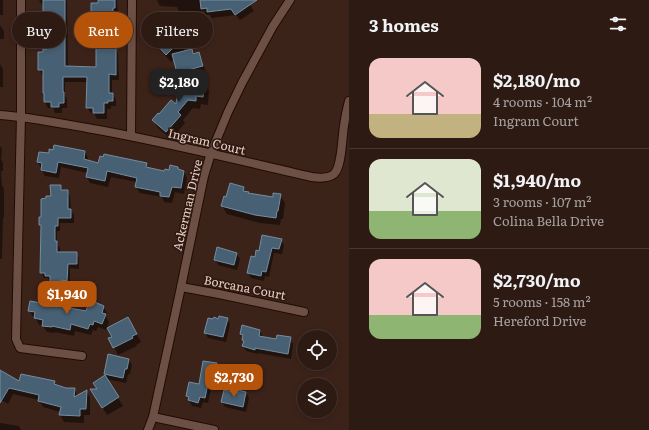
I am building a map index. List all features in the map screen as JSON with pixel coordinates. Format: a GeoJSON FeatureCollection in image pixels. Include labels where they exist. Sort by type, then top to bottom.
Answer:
{"type":"FeatureCollection","features":[{"type":"Feature","properties":{"kind":"street"},"geometry":{"type":"LineString","coordinates":[[21,0],[21,116],[16,339],[20,348],[82,356]]}},
{"type":"Feature","properties":{"kind":"street"},"geometry":{"type":"LineString","coordinates":[[131,136],[132,0]]}},
{"type":"Feature","properties":{"kind":"street","name":"Ackerman Drive"},"geometry":{"type":"LineString","coordinates":[[148,430],[153,417],[204,176],[211,153],[242,83],[273,26],[290,0]]}},
{"type":"Feature","properties":{"kind":"street","name":"Ingram Court"},"geometry":{"type":"LineString","coordinates":[[0,115],[21,116],[131,136],[322,178],[329,177],[334,174],[338,168],[349,101]]}},
{"type":"Feature","properties":{"kind":"street","name":"Borcana Court"},"geometry":{"type":"LineString","coordinates":[[181,287],[304,312]]}},
{"type":"Feature","properties":{"kind":"street"},"geometry":{"type":"LineString","coordinates":[[153,417],[214,430]]}},
{"type":"Feature","properties":{"kind":"building"},"geometry":{"type":"Polygon","coordinates":[[[43,0],[65,0],[65,12],[43,12],[43,0]]]}},
{"type":"Feature","properties":{"kind":"building"},"geometry":{"type":"Polygon","coordinates":[[[98,0],[115,0],[115,8],[113,8],[113,12],[91,12],[91,3],[98,3],[98,0]]]}},
{"type":"Feature","properties":{"kind":"building"},"geometry":{"type":"Polygon","coordinates":[[[200,0],[257,0],[235,15],[231,9],[207,12],[207,8],[201,9],[200,0]]]}},
{"type":"Feature","properties":{"kind":"building"},"geometry":{"type":"Polygon","coordinates":[[[65,48],[65,66],[96,67],[96,48],[116,48],[116,75],[109,74],[109,93],[113,93],[113,101],[104,103],[104,113],[93,113],[93,108],[86,108],[87,77],[63,77],[64,103],[59,103],[59,107],[51,107],[51,102],[44,102],[43,70],[38,70],[38,52],[43,52],[43,49],[65,48]]]}},
{"type":"Feature","properties":{"kind":"building"},"geometry":{"type":"Polygon","coordinates":[[[160,48],[173,48],[166,55],[160,48]]]}},
{"type":"Feature","properties":{"kind":"building"},"geometry":{"type":"Polygon","coordinates":[[[192,49],[193,54],[199,52],[203,66],[177,73],[172,54],[192,49]]]}},
{"type":"Feature","properties":{"kind":"building"},"geometry":{"type":"Polygon","coordinates":[[[179,79],[205,82],[203,97],[196,96],[196,101],[188,100],[178,112],[181,115],[166,132],[152,120],[171,100],[176,104],[179,79]]]}},
{"type":"Feature","properties":{"kind":"building"},"geometry":{"type":"Polygon","coordinates":[[[54,145],[85,151],[84,159],[98,163],[100,156],[103,157],[104,154],[147,163],[146,167],[164,171],[165,169],[169,170],[170,165],[178,167],[178,169],[184,171],[181,188],[172,187],[169,197],[160,196],[160,192],[135,187],[137,178],[107,171],[105,181],[86,177],[88,168],[58,162],[56,173],[41,170],[42,163],[37,162],[39,152],[49,153],[49,149],[53,150],[54,145]]]}},
{"type":"Feature","properties":{"kind":"building"},"geometry":{"type":"Polygon","coordinates":[[[230,183],[244,187],[243,191],[249,192],[248,193],[273,197],[273,193],[281,194],[276,218],[255,215],[221,206],[224,196],[226,197],[230,183]]]}},
{"type":"Feature","properties":{"kind":"building"},"geometry":{"type":"Polygon","coordinates":[[[50,185],[61,185],[61,190],[68,190],[68,209],[71,209],[71,218],[58,218],[58,226],[55,226],[57,252],[77,252],[77,264],[68,264],[67,281],[61,280],[61,285],[50,285],[50,276],[45,276],[45,273],[40,273],[41,225],[39,225],[39,217],[41,217],[41,199],[46,198],[46,196],[51,196],[50,185]]]}},
{"type":"Feature","properties":{"kind":"building"},"geometry":{"type":"Polygon","coordinates":[[[262,235],[282,239],[279,249],[272,248],[266,272],[262,271],[261,276],[247,273],[251,256],[255,257],[256,250],[259,251],[262,235]]]}},
{"type":"Feature","properties":{"kind":"building"},"geometry":{"type":"Polygon","coordinates":[[[217,247],[237,253],[234,265],[214,260],[217,247]]]}},
{"type":"Feature","properties":{"kind":"building"},"geometry":{"type":"Polygon","coordinates":[[[90,300],[104,306],[102,313],[106,314],[102,324],[94,321],[93,325],[90,324],[88,329],[71,324],[70,330],[52,326],[42,326],[43,320],[34,318],[35,312],[28,311],[30,301],[86,311],[90,300]]]}},
{"type":"Feature","properties":{"kind":"building"},"geometry":{"type":"Polygon","coordinates":[[[219,316],[228,318],[223,337],[204,333],[208,318],[213,319],[214,317],[218,319],[219,316]]]}},
{"type":"Feature","properties":{"kind":"building"},"geometry":{"type":"Polygon","coordinates":[[[128,317],[137,334],[132,336],[133,338],[113,348],[108,338],[112,337],[107,328],[128,317]]]}},
{"type":"Feature","properties":{"kind":"building"},"geometry":{"type":"Polygon","coordinates":[[[242,325],[260,330],[259,336],[276,339],[277,335],[291,337],[288,354],[255,348],[255,350],[242,346],[244,341],[242,340],[243,335],[240,334],[242,325]]]}},
{"type":"Feature","properties":{"kind":"building"},"geometry":{"type":"Polygon","coordinates":[[[108,354],[129,359],[123,378],[104,374],[108,354]]]}},
{"type":"Feature","properties":{"kind":"building"},"geometry":{"type":"Polygon","coordinates":[[[203,361],[217,363],[214,375],[210,374],[205,398],[200,397],[198,403],[188,400],[189,397],[186,396],[189,382],[199,384],[203,361]]]}},
{"type":"Feature","properties":{"kind":"building"},"geometry":{"type":"Polygon","coordinates":[[[0,370],[19,381],[21,374],[55,381],[54,384],[66,388],[75,388],[74,397],[87,390],[86,409],[80,409],[80,416],[59,415],[61,407],[38,401],[39,395],[9,388],[0,403],[0,370]]]}},
{"type":"Feature","properties":{"kind":"building"},"geometry":{"type":"Polygon","coordinates":[[[105,375],[119,397],[102,408],[90,389],[97,389],[93,383],[105,375]]]}},
{"type":"Feature","properties":{"kind":"building"},"geometry":{"type":"Polygon","coordinates":[[[224,390],[238,393],[238,390],[246,392],[243,407],[221,402],[224,390]]]}}]}
